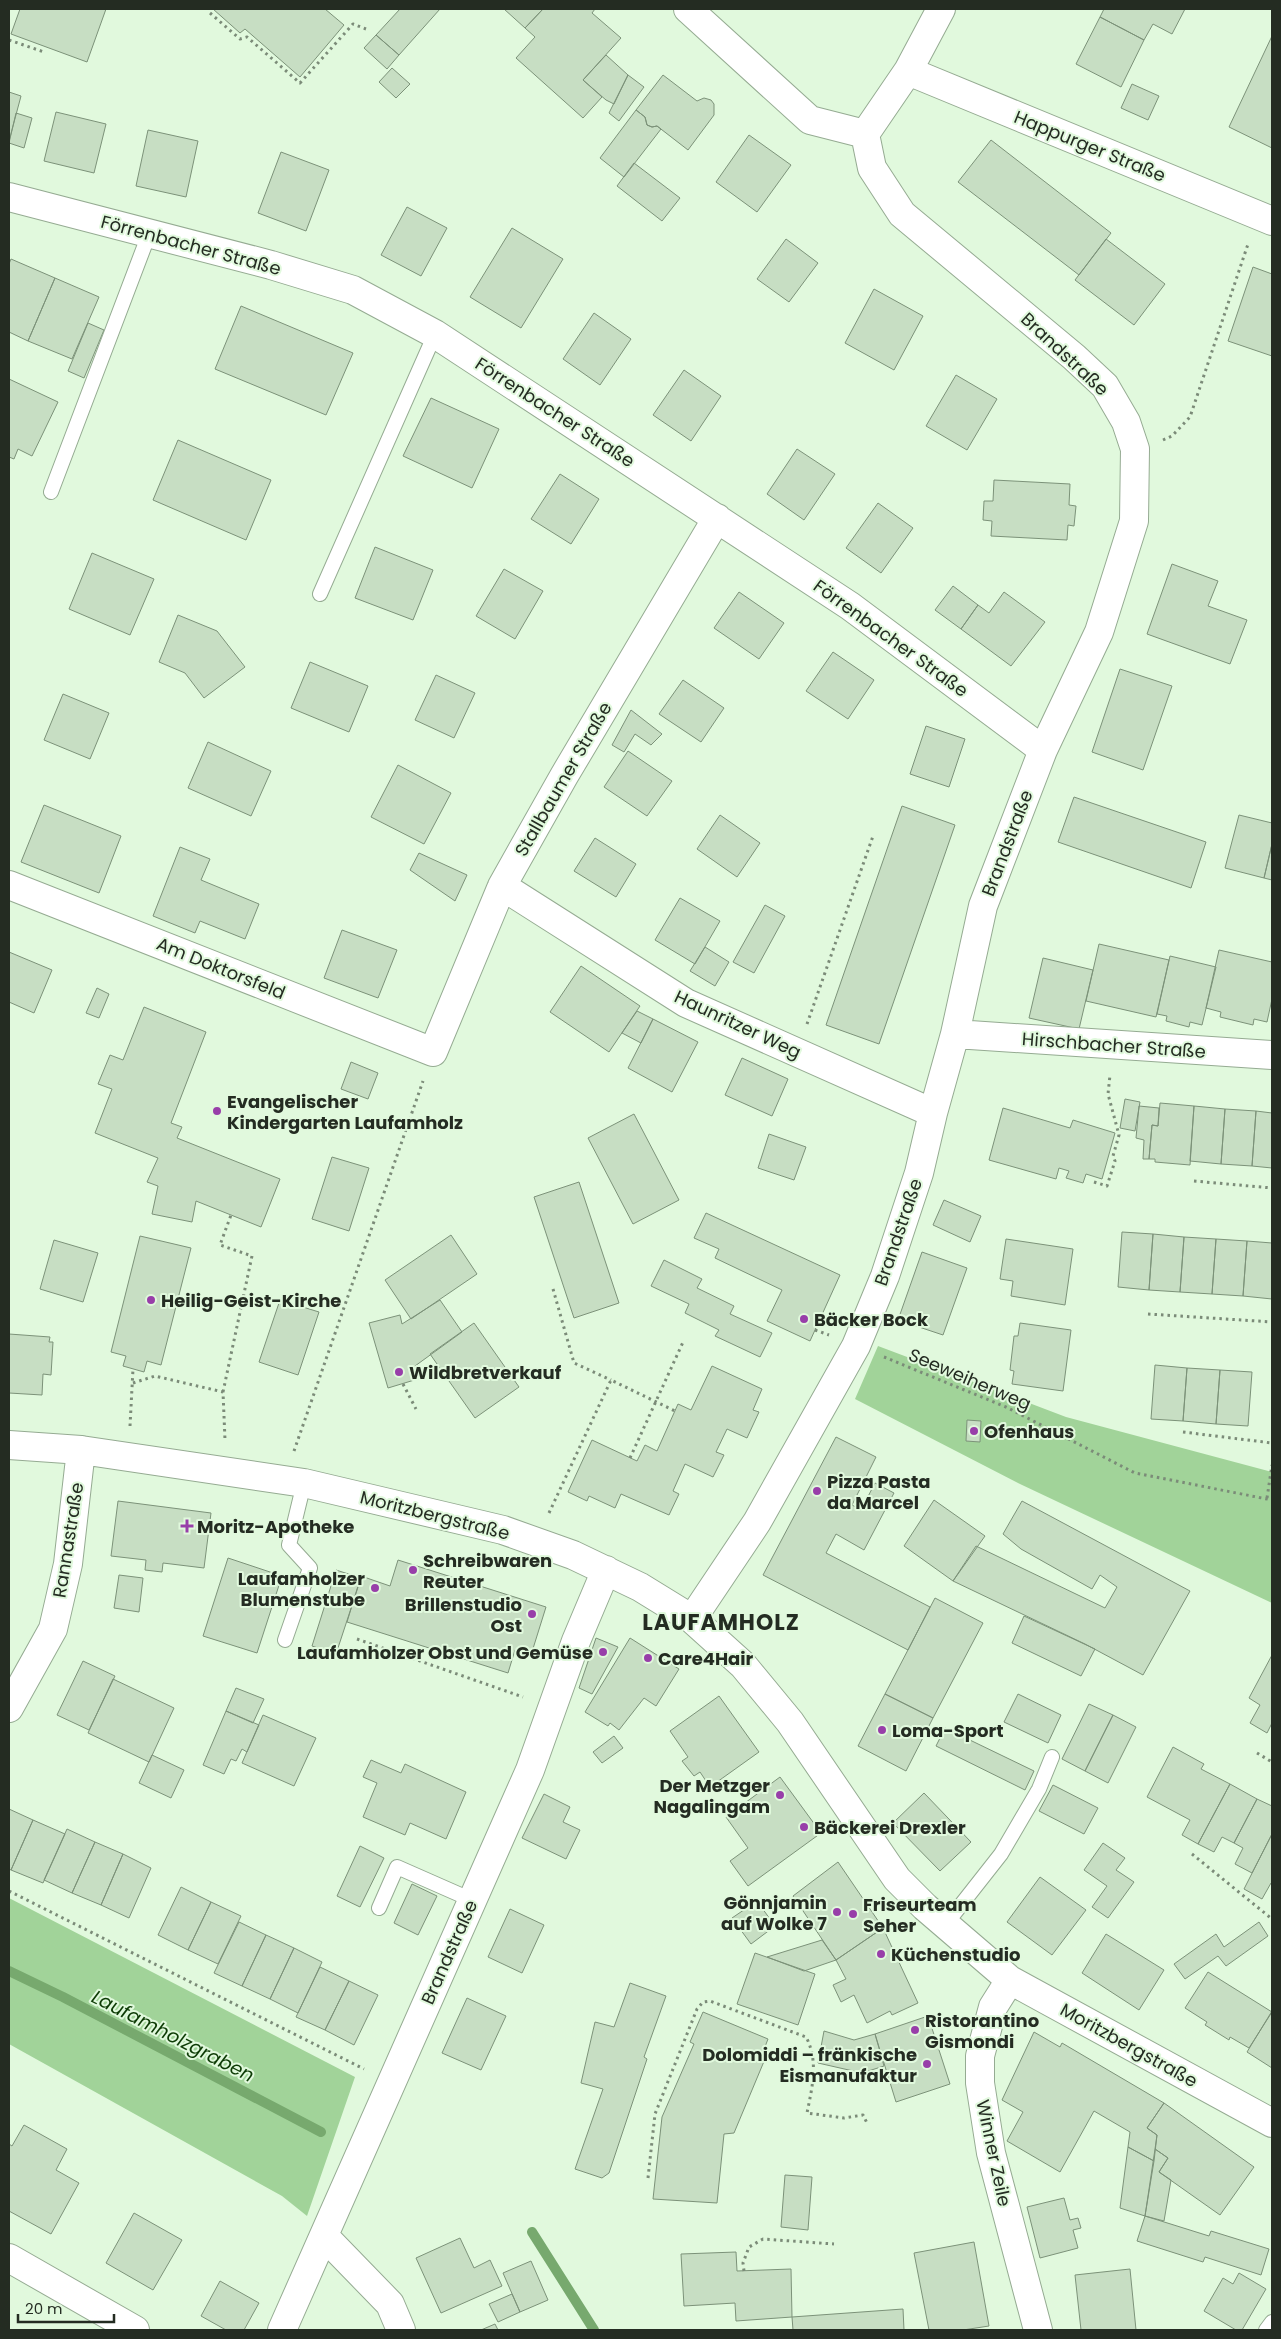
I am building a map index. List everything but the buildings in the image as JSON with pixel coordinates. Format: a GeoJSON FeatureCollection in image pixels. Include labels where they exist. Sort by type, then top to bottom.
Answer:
{"type":"FeatureCollection","features":[{"type":"Feature","properties":{"kind":"street"},"geometry":{"type":"LineString","coordinates":[[688,9],[810,120],[865,134],[908,71],[942,9]]}},
{"type":"Feature","properties":{"kind":"street","name":"Happurger Straße"},"geometry":{"type":"LineString","coordinates":[[908,71],[1265,218]]}},
{"type":"Feature","properties":{"kind":"street","name":"Brandstraße"},"geometry":{"type":"LineString","coordinates":[[692,1619],[756,1522],[856,1346],[885,1276],[907,1213],[955,1034],[983,906],[1043,750],[1099,632],[1134,522],[1135,450],[1126,422],[1105,386],[1074,357],[902,214],[872,168],[865,134]]}},
{"type":"Feature","properties":{"kind":"street","name":"Förrenbacher Straße"},"geometry":{"type":"LineString","coordinates":[[9,197],[271,265],[353,290],[435,334],[850,606],[1043,750]]}},
{"type":"Feature","properties":{"kind":"street","name":"Stallbaumer Straße"},"geometry":{"type":"LineString","coordinates":[[433,1052],[502,886],[564,776],[717,518]]}},
{"type":"Feature","properties":{"kind":"street","name":"Am Doktorsfeld"},"geometry":{"type":"LineString","coordinates":[[9,884],[433,1052]]}},
{"type":"Feature","properties":{"kind":"street","name":"Haunritzer Weg"},"geometry":{"type":"LineString","coordinates":[[502,886],[686,1003],[933,1113]]}},
{"type":"Feature","properties":{"kind":"street","name":"Hirschbacher Straße"},"geometry":{"type":"LineString","coordinates":[[955,1034],[1272,1055]]}},
{"type":"Feature","properties":{"kind":"street","name":"Moritzbergstraße"},"geometry":{"type":"LineString","coordinates":[[9,1445],[81,1450],[294,1481],[503,1530],[536,1541],[606,1570],[640,1587],[692,1619],[743,1665],[784,1715],[897,1880],[1010,1980],[1272,2123]]}},
{"type":"Feature","properties":{"kind":"street","name":"Rannastraße"},"geometry":{"type":"LineString","coordinates":[[9,1708],[53,1629],[68,1564],[81,1450]]}},
{"type":"Feature","properties":{"kind":"street","name":"Brandstraße"},"geometry":{"type":"LineString","coordinates":[[282,2330],[530,1770],[576,1641],[606,1570]]}},
{"type":"Feature","properties":{"kind":"street","name":"Winner Zeile"},"geometry":{"type":"LineString","coordinates":[[1010,1980],[993,2007],[980,2056],[980,2083],[991,2153],[1038,2330]]}},
{"type":"Feature","properties":{"kind":"street"},"geometry":{"type":"LineString","coordinates":[[324,2236],[390,2304],[401,2330]]}},
{"type":"Feature","properties":{"kind":"street"},"geometry":{"type":"LineString","coordinates":[[9,2258],[135,2330]]}},
{"type":"Feature","properties":{"kind":"lane"},"geometry":{"type":"LineString","coordinates":[[51,492],[149,234]]}},
{"type":"Feature","properties":{"kind":"lane"},"geometry":{"type":"LineString","coordinates":[[320,594],[435,334]]}},
{"type":"Feature","properties":{"kind":"lane"},"geometry":{"type":"LineString","coordinates":[[285,1640],[310,1568],[289,1545],[294,1481]]}},
{"type":"Feature","properties":{"kind":"lane"},"geometry":{"type":"LineString","coordinates":[[946,1924],[1001,1854],[1039,1789],[1052,1758]]}},
{"type":"Feature","properties":{"kind":"lane"},"geometry":{"type":"LineString","coordinates":[[379,1908],[397,1867],[472,1900]]}},
{"type":"Feature","properties":{"kind":"lane"},"geometry":{"type":"LineString","coordinates":[[1266,2330],[1272,2322]]}},
{"type":"Feature","properties":{"kind":"path"},"geometry":{"type":"LineString","coordinates":[[210,13],[240,39],[247,37],[300,83],[353,24],[366,29]]}},
{"type":"Feature","properties":{"kind":"path"},"geometry":{"type":"LineString","coordinates":[[9,40],[44,52]]}},
{"type":"Feature","properties":{"kind":"path"},"geometry":{"type":"LineString","coordinates":[[1135,450],[1172,436],[1190,417],[1265,218]]}},
{"type":"Feature","properties":{"kind":"path"},"geometry":{"type":"LineString","coordinates":[[806,1027],[873,836]]}},
{"type":"Feature","properties":{"kind":"path"},"geometry":{"type":"LineString","coordinates":[[1094,1182],[1107,1186],[1115,1161],[1113,1156],[1119,1135],[1108,1094],[1114,1045]]}},
{"type":"Feature","properties":{"kind":"path"},"geometry":{"type":"LineString","coordinates":[[294,1481],[433,1052]]}},
{"type":"Feature","properties":{"kind":"path"},"geometry":{"type":"LineString","coordinates":[[1194,1181],[1272,1188]]}},
{"type":"Feature","properties":{"kind":"path"},"geometry":{"type":"LineString","coordinates":[[226,1471],[223,1392],[252,1256],[220,1245],[231,1215]]}},
{"type":"Feature","properties":{"kind":"path"},"geometry":{"type":"LineString","coordinates":[[553,1289],[574,1363],[675,1411]]}},
{"type":"Feature","properties":{"kind":"path"},"geometry":{"type":"LineString","coordinates":[[1148,1314],[1272,1322]]}},
{"type":"Feature","properties":{"kind":"path"},"geometry":{"type":"LineString","coordinates":[[630,1458],[684,1340]]}},
{"type":"Feature","properties":{"kind":"path","name":"Seeweiherweg"},"geometry":{"type":"LineString","coordinates":[[856,1346],[1006,1407],[1135,1473],[1272,1500]]}},
{"type":"Feature","properties":{"kind":"path"},"geometry":{"type":"LineString","coordinates":[[130,1423],[134,1369]]}},
{"type":"Feature","properties":{"kind":"path"},"geometry":{"type":"LineString","coordinates":[[133,1383],[155,1376],[223,1392]]}},
{"type":"Feature","properties":{"kind":"path"},"geometry":{"type":"LineString","coordinates":[[536,1541],[611,1380]]}},
{"type":"Feature","properties":{"kind":"path"},"geometry":{"type":"LineString","coordinates":[[403,1384],[416,1409]]}},
{"type":"Feature","properties":{"kind":"path"},"geometry":{"type":"LineString","coordinates":[[1183,1432],[1272,1443]]}},
{"type":"Feature","properties":{"kind":"path"},"geometry":{"type":"LineString","coordinates":[[1267,1498],[1272,1465]]}},
{"type":"Feature","properties":{"kind":"path"},"geometry":{"type":"LineString","coordinates":[[357,1640],[512,1692]]}},
{"type":"Feature","properties":{"kind":"path"},"geometry":{"type":"LineString","coordinates":[[1257,1753],[1272,1762]]}},
{"type":"Feature","properties":{"kind":"path"},"geometry":{"type":"LineString","coordinates":[[1192,1854],[1272,1919]]}},
{"type":"Feature","properties":{"kind":"path"},"geometry":{"type":"LineString","coordinates":[[9,1891],[392,2082]]}},
{"type":"Feature","properties":{"kind":"path"},"geometry":{"type":"LineString","coordinates":[[648,2178],[655,2114],[697,2009],[703,2002],[710,2001],[806,2037],[812,2049],[814,2061],[807,2113],[844,2118],[863,2115],[867,2123]]}},
{"type":"Feature","properties":{"kind":"path"},"geometry":{"type":"LineString","coordinates":[[744,2271],[744,2263],[749,2247],[763,2239],[834,2244]]}},
{"type":"Feature","properties":{"kind":"green space"},"geometry":{"type":"Polygon","coordinates":[[[878,1346],[1066,1417],[1272,1472],[1272,1603],[1020,1484],[855,1399],[878,1346]]]}},
{"type":"Feature","properties":{"kind":"green space"},"geometry":{"type":"Polygon","coordinates":[[[9,1898],[355,2077],[307,2216],[282,2196],[9,2044],[9,1898]]]}},
{"type":"Feature","properties":{"kind":"waterway","name":"Laufamholzgraben"},"geometry":{"type":"LineString","coordinates":[[9,1971],[63,1997],[321,2132]]}},
{"type":"Feature","properties":{"kind":"waterway","name":"Laufamholzgraben"},"geometry":{"type":"LineString","coordinates":[[532,2232],[594,2330]]}},
{"type":"Feature","properties":{"kind":"place","name":"Evangelischer Kindergarten Laufamholz"},"geometry":{"type":"Point","coordinates":[217,1111]}},
{"type":"Feature","properties":{"kind":"place","name":"Heilig-Geist-Kirche"},"geometry":{"type":"Point","coordinates":[151,1300]}},
{"type":"Feature","properties":{"kind":"place","name":"Bäcker Bock"},"geometry":{"type":"Point","coordinates":[804,1319]}},
{"type":"Feature","properties":{"kind":"place","name":"Wildbretverkauf"},"geometry":{"type":"Point","coordinates":[399,1372]}},
{"type":"Feature","properties":{"kind":"place","name":"Ofenhaus"},"geometry":{"type":"Point","coordinates":[974,1431]}},
{"type":"Feature","properties":{"kind":"place","name":"Pizza Pasta da Marcel"},"geometry":{"type":"Point","coordinates":[817,1491]}},
{"type":"Feature","properties":{"kind":"place","name":"Moritz-Apotheke"},"geometry":{"type":"Point","coordinates":[187,1526]}},
{"type":"Feature","properties":{"kind":"place","name":"Schreibwaren Reuter"},"geometry":{"type":"Point","coordinates":[413,1570]}},
{"type":"Feature","properties":{"kind":"place","name":"Laufamholzer Blumenstube"},"geometry":{"type":"Point","coordinates":[375,1588]}},
{"type":"Feature","properties":{"kind":"place","name":"Brillenstudio Ost"},"geometry":{"type":"Point","coordinates":[532,1614]}},
{"type":"Feature","properties":{"kind":"place","name":"Laufamholzer Obst und Gemüse"},"geometry":{"type":"Point","coordinates":[603,1652]}},
{"type":"Feature","properties":{"kind":"place","name":"Care4Hair"},"geometry":{"type":"Point","coordinates":[648,1658]}},
{"type":"Feature","properties":{"kind":"place","name":"Loma-Sport"},"geometry":{"type":"Point","coordinates":[882,1730]}},
{"type":"Feature","properties":{"kind":"place","name":"Der Metzger Nagalingam"},"geometry":{"type":"Point","coordinates":[780,1795]}},
{"type":"Feature","properties":{"kind":"place","name":"Bäckerei Drexler"},"geometry":{"type":"Point","coordinates":[804,1827]}},
{"type":"Feature","properties":{"kind":"place","name":"Gönnjamin auf Wolke 7"},"geometry":{"type":"Point","coordinates":[837,1912]}},
{"type":"Feature","properties":{"kind":"place","name":"Friseurteam Seher"},"geometry":{"type":"Point","coordinates":[853,1914]}},
{"type":"Feature","properties":{"kind":"place","name":"Küchenstudio"},"geometry":{"type":"Point","coordinates":[881,1954]}},
{"type":"Feature","properties":{"kind":"place","name":"Ristorantino Gismondi"},"geometry":{"type":"Point","coordinates":[915,2030]}},
{"type":"Feature","properties":{"kind":"place","name":"Dolomiddi – fränkische Eismanufaktur"},"geometry":{"type":"Point","coordinates":[927,2064]}},
{"type":"Feature","properties":{"kind":"district","name":"LAUFAMHOLZ"},"geometry":{"type":"Point","coordinates":[721,1622]}}]}
